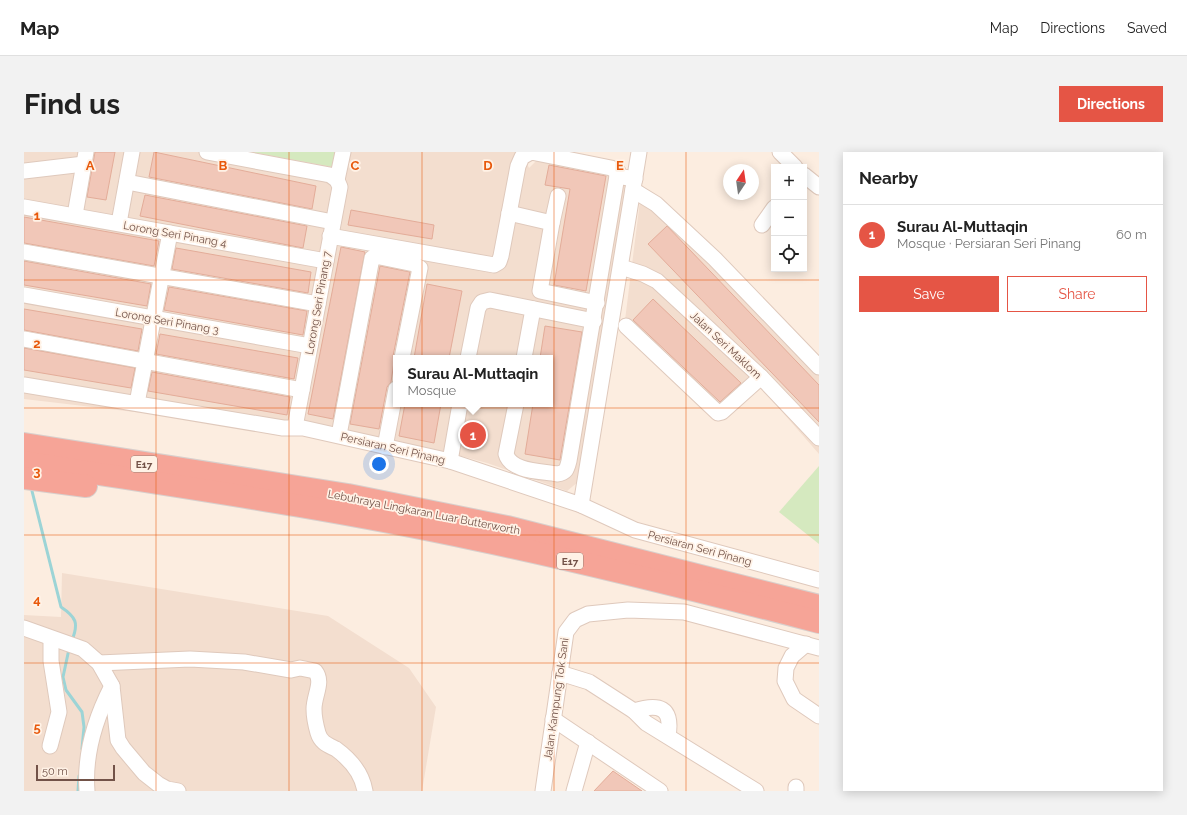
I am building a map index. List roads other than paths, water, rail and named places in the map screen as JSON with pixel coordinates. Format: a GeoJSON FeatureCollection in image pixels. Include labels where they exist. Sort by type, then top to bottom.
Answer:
{"type":"FeatureCollection","features":[{"type":"Feature","properties":{"kind":"highway"},"geometry":{"type":"LineString","coordinates":[[24,430],[208,464],[264,491]]}},
{"type":"Feature","properties":{"kind":"highway","name":"Lebuhraya Lingkaran Luar Butterworth"},"geometry":{"type":"LineString","coordinates":[[24,444],[264,491],[660,581],[819,622]]}},
{"type":"Feature","properties":{"kind":"highway","name":"Lebuhraya Lingkaran Luar Butterworth"},"geometry":{"type":"LineString","coordinates":[[24,462],[264,491],[348,496],[507,527],[819,606]]}},
{"type":"Feature","properties":{"kind":"highway"},"geometry":{"type":"LineString","coordinates":[[24,478],[209,500],[264,491]]}},
{"type":"Feature","properties":{"kind":"street"},"geometry":{"type":"LineString","coordinates":[[119,223],[132,152]]}},
{"type":"Feature","properties":{"kind":"street"},"geometry":{"type":"LineString","coordinates":[[207,152],[330,175],[337,180]]}},
{"type":"Feature","properties":{"kind":"street","name":"Lorong Seri Pinang 7"},"geometry":{"type":"LineString","coordinates":[[295,427],[340,187],[337,180],[343,152]]}},
{"type":"Feature","properties":{"kind":"street"},"geometry":{"type":"LineString","coordinates":[[127,182],[494,265],[499,262],[501,256],[518,166],[522,157],[531,152],[611,168],[618,172],[568,469],[563,473],[557,474],[514,466],[507,459],[506,454],[515,407]]}},
{"type":"Feature","properties":{"kind":"street"},"geometry":{"type":"LineString","coordinates":[[581,505],[639,152]]}},
{"type":"Feature","properties":{"kind":"street"},"geometry":{"type":"LineString","coordinates":[[780,152],[792,164]]}},
{"type":"Feature","properties":{"kind":"street"},"geometry":{"type":"LineString","coordinates":[[24,171],[85,158],[75,216]]}},
{"type":"Feature","properties":{"kind":"street"},"geometry":{"type":"LineString","coordinates":[[617,176],[634,185],[715,259],[819,367]]}},
{"type":"Feature","properties":{"kind":"street"},"geometry":{"type":"LineString","coordinates":[[807,177],[819,187]]}},
{"type":"Feature","properties":{"kind":"street"},"geometry":{"type":"LineString","coordinates":[[558,196],[540,291],[597,303]]}},
{"type":"Feature","properties":{"kind":"street","name":"Lorong Seri Pinang 4"},"geometry":{"type":"LineString","coordinates":[[24,207],[119,223],[326,262]]}},
{"type":"Feature","properties":{"kind":"street"},"geometry":{"type":"LineString","coordinates":[[762,225],[771,212]]}},
{"type":"Feature","properties":{"kind":"street"},"geometry":{"type":"LineString","coordinates":[[509,213],[552,223]]}},
{"type":"Feature","properties":{"kind":"street"},"geometry":{"type":"LineString","coordinates":[[138,403],[170,233]]}},
{"type":"Feature","properties":{"kind":"street"},"geometry":{"type":"LineString","coordinates":[[24,252],[318,304]]}},
{"type":"Feature","properties":{"kind":"street"},"geometry":{"type":"LineString","coordinates":[[339,435],[372,258],[375,256],[420,268],[403,355]]}},
{"type":"Feature","properties":{"kind":"street","name":"Jalan Seri Maklom"},"geometry":{"type":"LineString","coordinates":[[621,267],[643,274],[657,281],[761,377],[819,438]]}},
{"type":"Feature","properties":{"kind":"street","name":"Lorong Seri Pinang 3"},"geometry":{"type":"LineString","coordinates":[[24,295],[310,346]]}},
{"type":"Feature","properties":{"kind":"street"},"geometry":{"type":"LineString","coordinates":[[469,355],[478,308],[482,302],[490,300],[594,321]]}},
{"type":"Feature","properties":{"kind":"street"},"geometry":{"type":"LineString","coordinates":[[525,355],[533,309]]}},
{"type":"Feature","properties":{"kind":"street"},"geometry":{"type":"LineString","coordinates":[[626,326],[718,413],[722,412],[761,377]]}},
{"type":"Feature","properties":{"kind":"street"},"geometry":{"type":"LineString","coordinates":[[24,339],[146,360],[302,390]]}},
{"type":"Feature","properties":{"kind":"street","name":"Persiaran Seri Pinang"},"geometry":{"type":"LineString","coordinates":[[24,385],[284,428],[295,427],[339,435],[450,461],[581,505],[636,530],[819,580]]}},
{"type":"Feature","properties":{"kind":"street"},"geometry":{"type":"LineString","coordinates":[[385,447],[393,405]]}},
{"type":"Feature","properties":{"kind":"street"},"geometry":{"type":"LineString","coordinates":[[450,461],[459,407]]}},
{"type":"Feature","properties":{"kind":"street","name":"Jalan Kampung Tok Sani"},"geometry":{"type":"LineString","coordinates":[[543,791],[566,632],[575,620],[588,614],[628,610],[684,612],[812,646]]}},
{"type":"Feature","properties":{"kind":"street"},"geometry":{"type":"LineString","coordinates":[[24,628],[82,649],[99,663],[112,686],[118,740],[144,773],[167,789],[178,791]]}},
{"type":"Feature","properties":{"kind":"street"},"geometry":{"type":"LineString","coordinates":[[50,746],[59,712],[51,661],[54,640]]}},
{"type":"Feature","properties":{"kind":"street"},"geometry":{"type":"LineString","coordinates":[[812,646],[792,656],[786,668],[785,681],[794,699],[819,716]]}},
{"type":"Feature","properties":{"kind":"street"},"geometry":{"type":"LineString","coordinates":[[99,663],[190,659],[244,662],[291,670],[300,668],[315,671],[319,676],[320,683],[315,696],[314,711],[318,735],[325,745],[335,749],[356,767],[363,779],[365,791]]}},
{"type":"Feature","properties":{"kind":"street"},"geometry":{"type":"LineString","coordinates":[[560,673],[589,682],[634,711],[646,723],[756,791]]}},
{"type":"Feature","properties":{"kind":"street"},"geometry":{"type":"LineString","coordinates":[[87,791],[85,771],[90,738],[101,708],[112,686]]}},
{"type":"Feature","properties":{"kind":"street"},"geometry":{"type":"LineString","coordinates":[[553,719],[660,791]]}},
{"type":"Feature","properties":{"kind":"street"},"geometry":{"type":"LineString","coordinates":[[574,791],[588,742]]}},
{"type":"Feature","properties":{"kind":"waterway"},"geometry":{"type":"LineString","coordinates":[[32,491],[61,607],[70,614],[75,621],[76,625],[72,640]]}},
{"type":"Feature","properties":{"kind":"waterway"},"geometry":{"type":"LineString","coordinates":[[69,649],[63,677],[66,690],[82,712],[84,727],[82,749]]}},
{"type":"Feature","properties":{"kind":"waterway"},"geometry":{"type":"LineString","coordinates":[[78,791],[79,776]]}},
{"type":"Feature","properties":{"kind":"place","name":"Surau Al-Muttaqin"},"geometry":{"type":"Point","coordinates":[473,435]}}]}
